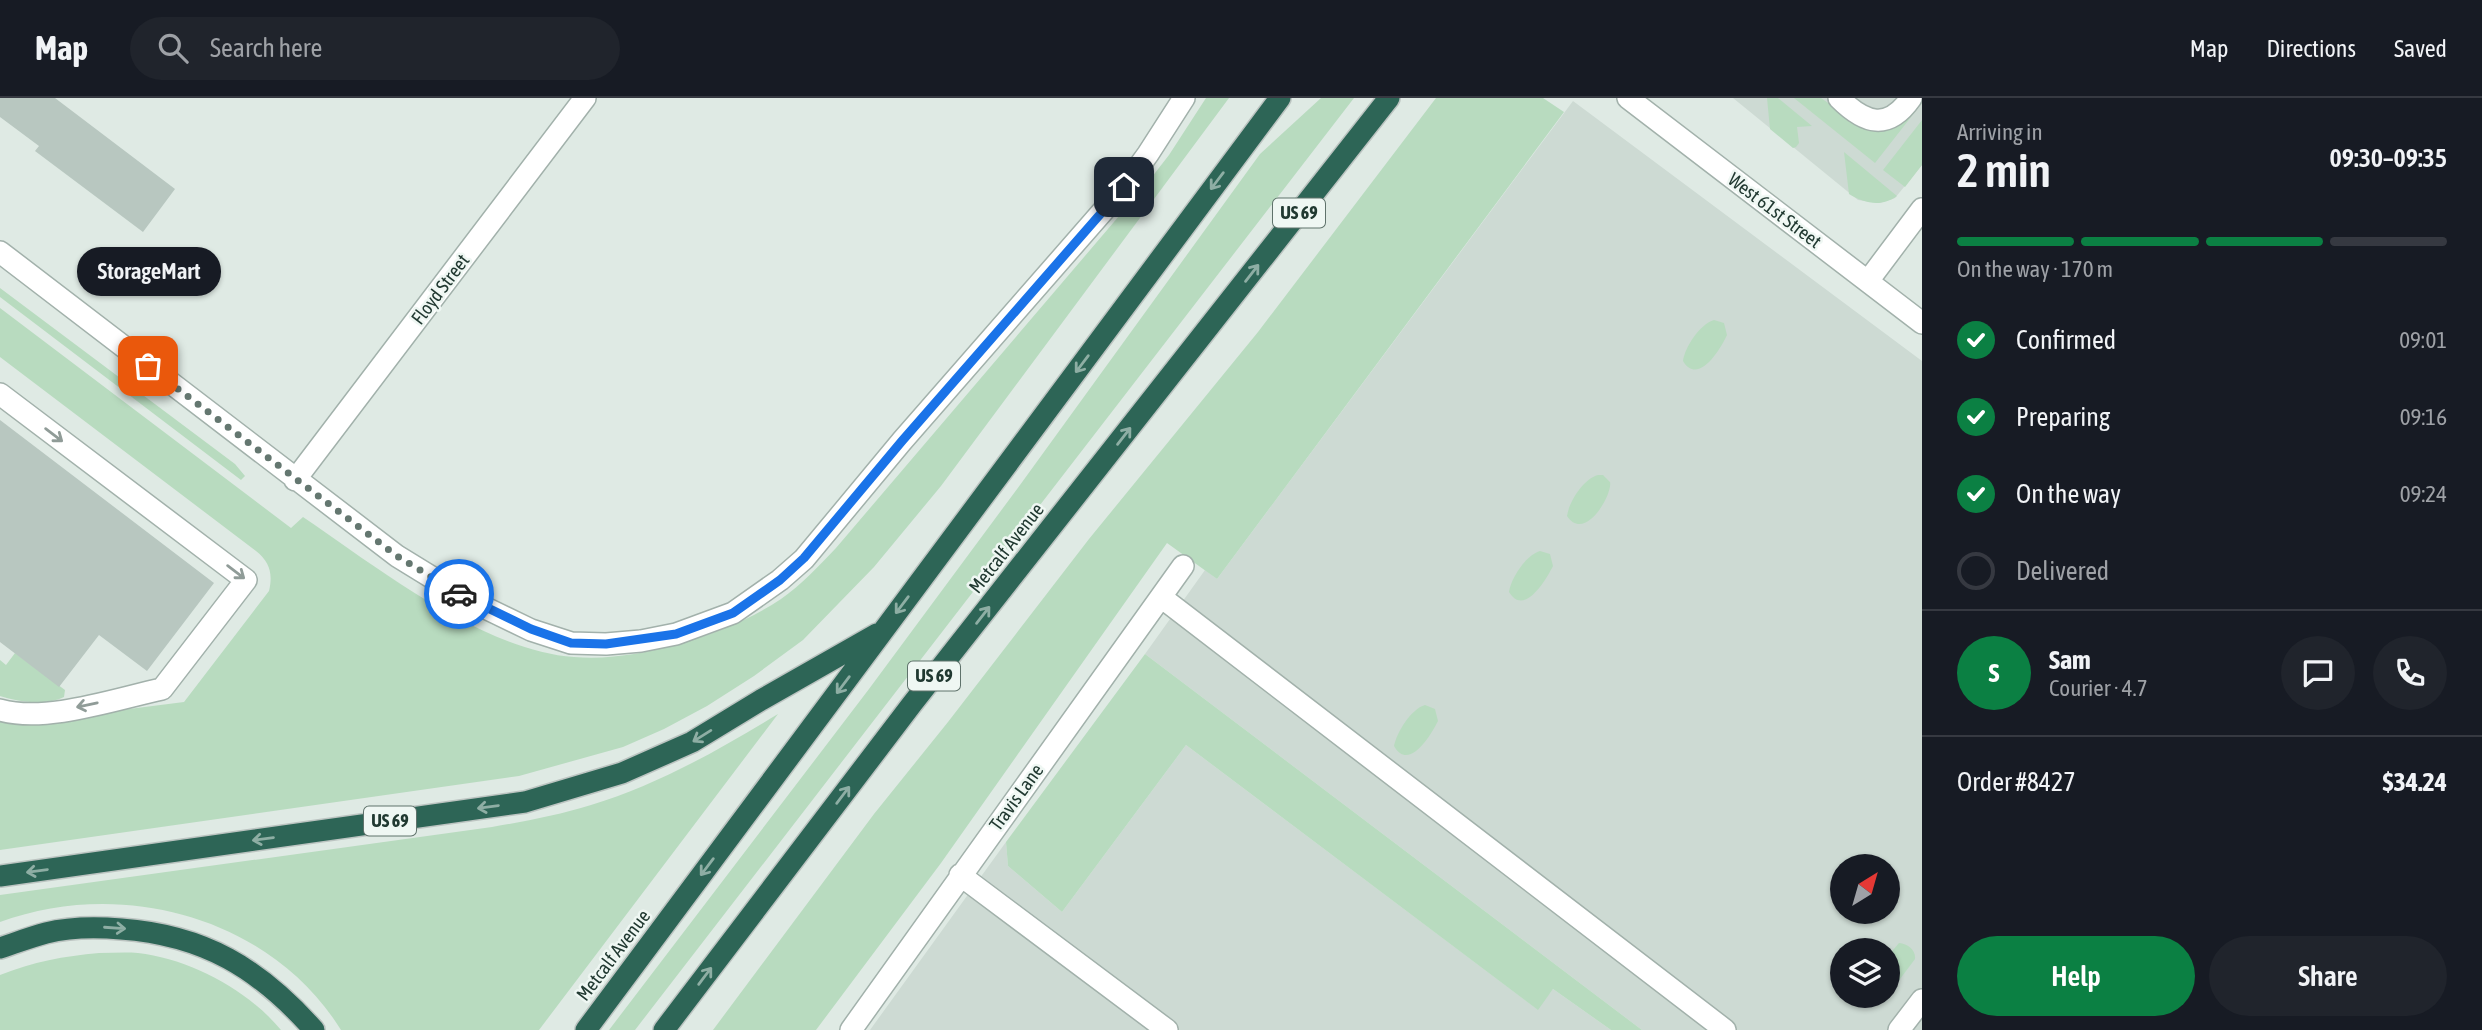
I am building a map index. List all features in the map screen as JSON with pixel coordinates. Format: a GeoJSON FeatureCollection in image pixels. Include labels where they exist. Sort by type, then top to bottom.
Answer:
{"type":"FeatureCollection","features":[{"type":"Feature","properties":{"kind":"highway","name":"Metcalf Avenue"},"geometry":{"type":"LineString","coordinates":[[586,1030],[1280,98]]}},
{"type":"Feature","properties":{"kind":"highway"},"geometry":{"type":"LineString","coordinates":[[1258,126],[1294,98]]}},
{"type":"Feature","properties":{"kind":"highway","name":"Metcalf Avenue"},"geometry":{"type":"LineString","coordinates":[[664,1030],[912,704],[1389,98]]}},
{"type":"Feature","properties":{"kind":"highway","name":"US 69"},"geometry":{"type":"LineString","coordinates":[[0,876],[525,802],[560,793],[622,773],[692,742],[884,631]]}},
{"type":"Feature","properties":{"kind":"highway"},"geometry":{"type":"LineString","coordinates":[[0,948],[48,932],[98,927],[148,931],[191,940],[259,977],[291,1004],[314,1030]]}},
{"type":"Feature","properties":{"kind":"street","name":"Floyd Street"},"geometry":{"type":"LineString","coordinates":[[295,480],[585,98]]}},
{"type":"Feature","properties":{"kind":"street"},"geometry":{"type":"LineString","coordinates":[[0,253],[397,556],[467,599],[531,629],[571,643],[606,644],[676,634],[733,613],[780,580],[804,558],[902,441],[1124,187],[1184,98]]}},
{"type":"Feature","properties":{"kind":"street","name":"West 61st Street"},"geometry":{"type":"LineString","coordinates":[[1628,98],[1922,323]]}},
{"type":"Feature","properties":{"kind":"street"},"geometry":{"type":"LineString","coordinates":[[1839,98],[1865,116],[1878,121],[1892,119],[1902,112],[1911,98]]}},
{"type":"Feature","properties":{"kind":"street"},"geometry":{"type":"LineString","coordinates":[[1868,281],[1922,209]]}},
{"type":"Feature","properties":{"kind":"street"},"geometry":{"type":"LineString","coordinates":[[0,394],[246,580],[162,689],[63,711],[16,715],[0,710]]}},
{"type":"Feature","properties":{"kind":"street","name":"Travis Lane"},"geometry":{"type":"LineString","coordinates":[[851,1030],[1183,566]]}},
{"type":"Feature","properties":{"kind":"street"},"geometry":{"type":"LineString","coordinates":[[1161,597],[1725,1030]]}},
{"type":"Feature","properties":{"kind":"street"},"geometry":{"type":"LineString","coordinates":[[960,875],[1167,1030]]}},
{"type":"Feature","properties":{"kind":"street"},"geometry":{"type":"LineString","coordinates":[[1899,1030],[1922,1000]]}},
{"type":"Feature","properties":{"kind":"shaded area"},"geometry":{"type":"Polygon","coordinates":[[[1733,98],[1922,98],[1922,165],[1895,198],[1880,203],[1858,200],[1733,98]]]}},
{"type":"Feature","properties":{"kind":"shaded area"},"geometry":{"type":"Polygon","coordinates":[[[1573,101],[1922,361],[1922,1030],[1642,1030],[1145,654],[1205,570],[1217,579],[1573,101]]]}},
{"type":"Feature","properties":{"kind":"shaded area"},"geometry":{"type":"Polygon","coordinates":[[[1186,745],[1537,1009],[1553,989],[1611,1030],[870,1030],[1006,842],[1008,866],[1062,912],[1186,745]]]}},
{"type":"Feature","properties":{"kind":"green space"},"geometry":{"type":"Polygon","coordinates":[[[1206,98],[1229,98],[941,486],[874,567],[803,640],[707,706],[623,747],[519,776],[0,850],[0,722],[11,724],[184,702],[269,591],[271,579],[261,555],[0,357],[0,308],[291,528],[303,517],[432,604],[503,639],[539,651],[574,657],[601,658],[640,653],[719,631],[769,606],[796,588],[836,548],[1148,182],[1206,98]]]}},
{"type":"Feature","properties":{"kind":"green space"},"geometry":{"type":"Polygon","coordinates":[[[1321,98],[1354,98],[635,1030],[609,1030],[869,689],[1260,154],[1321,98]]]}},
{"type":"Feature","properties":{"kind":"green space"},"geometry":{"type":"Polygon","coordinates":[[[1436,98],[1543,98],[1564,112],[1217,579],[1167,543],[941,863],[816,1030],[713,1030],[874,814],[1089,539],[1258,332],[1436,98]]]}},
{"type":"Feature","properties":{"kind":"green space"},"geometry":{"type":"Polygon","coordinates":[[[1767,98],[1778,98],[1812,126],[1797,127],[1799,143],[1796,147],[1793,148],[1770,129],[1767,98]]]}},
{"type":"Feature","properties":{"kind":"green space"},"geometry":{"type":"Polygon","coordinates":[[[1794,98],[1821,98],[1861,126],[1876,131],[1898,126],[1919,98],[1922,98],[1922,103],[1875,163],[1794,98]]]}},
{"type":"Feature","properties":{"kind":"green space"},"geometry":{"type":"Polygon","coordinates":[[[1922,120],[1922,165],[1905,187],[1883,170],[1922,120]]]}},
{"type":"Feature","properties":{"kind":"green space"},"geometry":{"type":"Polygon","coordinates":[[[1844,152],[1897,196],[1885,202],[1873,203],[1849,194],[1844,152]]]}},
{"type":"Feature","properties":{"kind":"green space"},"geometry":{"type":"Polygon","coordinates":[[[0,288],[235,464],[245,476],[241,480],[0,297],[0,288]]]}},
{"type":"Feature","properties":{"kind":"green space"},"geometry":{"type":"Polygon","coordinates":[[[1714,320],[1724,323],[1727,335],[1724,341],[1702,368],[1689,368],[1683,361],[1690,343],[1704,326],[1714,320]]]}},
{"type":"Feature","properties":{"kind":"green space"},"geometry":{"type":"Polygon","coordinates":[[[1603,475],[1610,482],[1607,496],[1589,520],[1582,524],[1574,523],[1567,516],[1574,498],[1587,481],[1603,475]]]}},
{"type":"Feature","properties":{"kind":"green space"},"geometry":{"type":"Polygon","coordinates":[[[1540,551],[1550,554],[1553,566],[1534,594],[1521,600],[1515,599],[1509,592],[1516,574],[1530,557],[1540,551]]]}},
{"type":"Feature","properties":{"kind":"green space"},"geometry":{"type":"Polygon","coordinates":[[[15,653],[65,690],[64,697],[32,702],[0,696],[0,660],[6,665],[15,653]]]}},
{"type":"Feature","properties":{"kind":"green space"},"geometry":{"type":"Polygon","coordinates":[[[1145,654],[1642,1030],[1611,1030],[1553,989],[1538,1010],[1186,745],[1062,912],[1008,866],[1006,842],[1145,654]]]}},
{"type":"Feature","properties":{"kind":"green space"},"geometry":{"type":"Polygon","coordinates":[[[1425,705],[1435,709],[1438,721],[1419,748],[1406,755],[1400,753],[1394,746],[1401,728],[1415,711],[1425,705]]]}},
{"type":"Feature","properties":{"kind":"green space"},"geometry":{"type":"Polygon","coordinates":[[[778,714],[539,1030],[341,1030],[311,991],[275,959],[235,934],[190,917],[143,907],[95,904],[47,909],[0,922],[0,895],[492,827],[579,809],[664,777],[778,714]]]}},
{"type":"Feature","properties":{"kind":"green space"},"geometry":{"type":"Polygon","coordinates":[[[1900,943],[1911,948],[1915,959],[1900,979],[1900,943]]]}},
{"type":"Feature","properties":{"kind":"green space"},"geometry":{"type":"Polygon","coordinates":[[[99,953],[158,956],[197,969],[252,1002],[281,1030],[0,1030],[0,975],[49,960],[99,953]]]}},
{"type":"Feature","properties":{"kind":"building"},"geometry":{"type":"Polygon","coordinates":[[[0,98],[55,98],[175,189],[143,232],[35,151],[39,146],[0,117],[0,98]]]}},
{"type":"Feature","properties":{"kind":"building"},"geometry":{"type":"Polygon","coordinates":[[[0,420],[214,583],[147,671],[99,635],[59,687],[0,642],[0,420]]]}},
{"type":"Feature","properties":{"kind":"way so far"},"geometry":{"type":"LineString","coordinates":[[148,366],[397,556],[459,594]]}},
{"type":"Feature","properties":{"kind":"place","name":"StorageMart"},"geometry":{"type":"Point","coordinates":[148,366]}},
{"type":"Feature","properties":{"kind":"route"},"geometry":{"type":"LineString","coordinates":[[459,594],[531,629],[571,643],[641,641],[676,634],[733,613],[780,580],[804,558],[902,441],[1124,187]]}}]}
